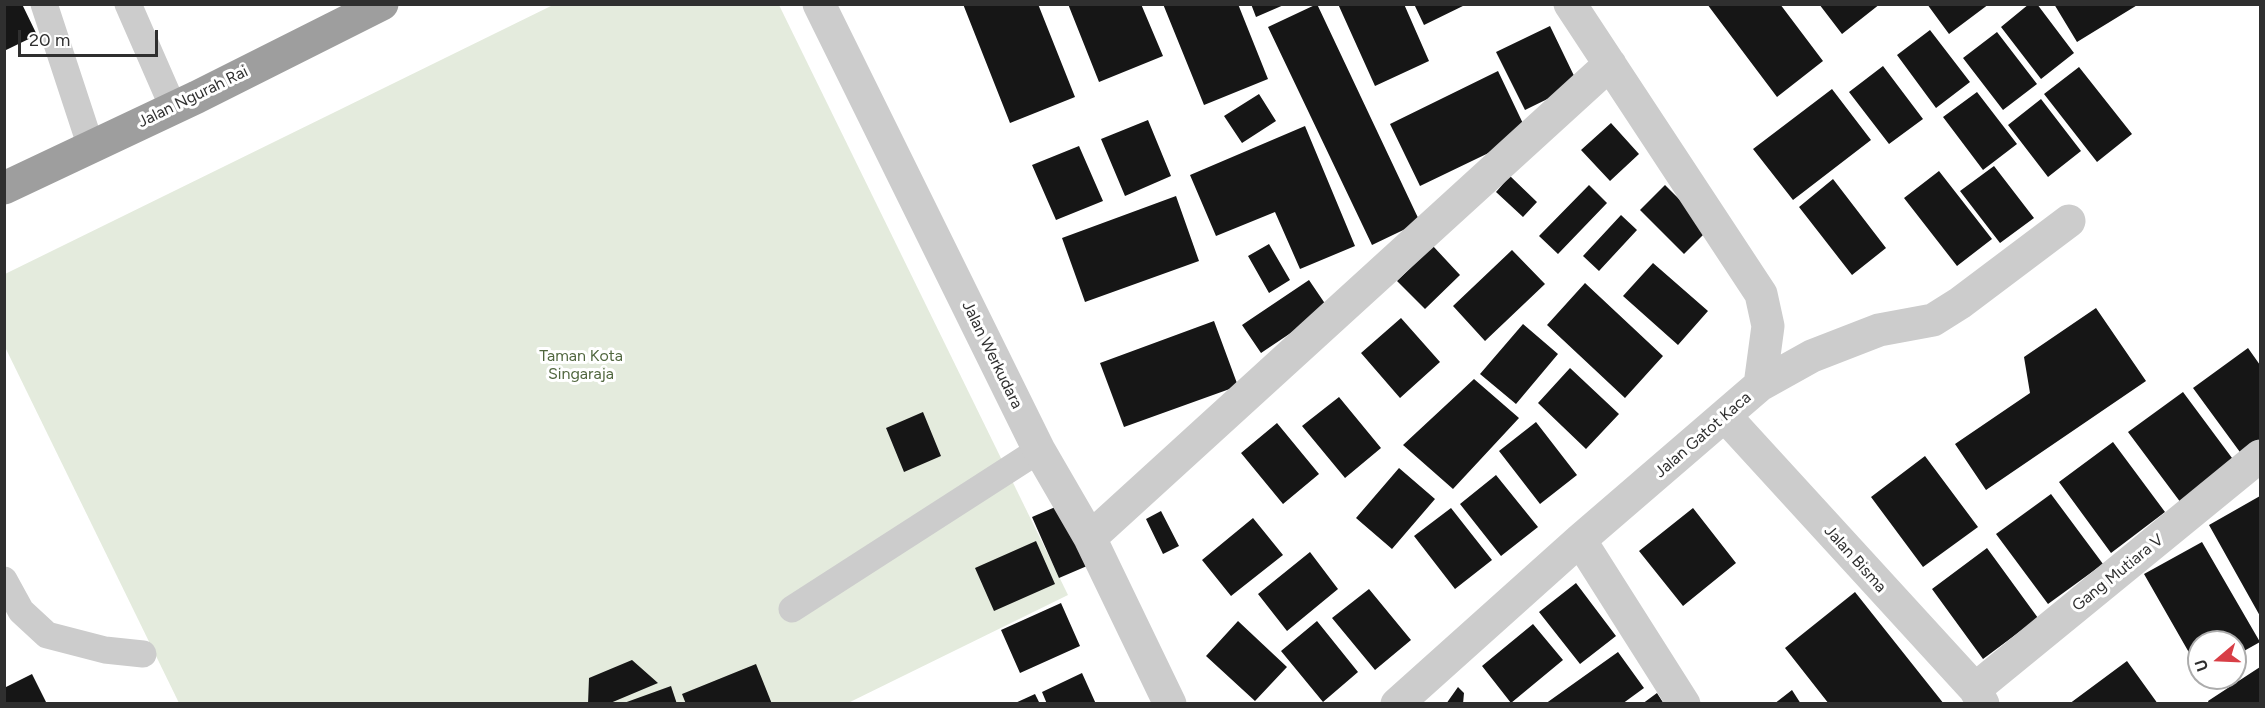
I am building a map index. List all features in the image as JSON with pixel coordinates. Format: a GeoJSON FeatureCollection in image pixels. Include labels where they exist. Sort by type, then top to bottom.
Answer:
{"type":"FeatureCollection","features":[{"type":"Feature","properties":{"kind":"highway","name":"Jalan Ngurah Rai"},"geometry":{"type":"LineString","coordinates":[[4,188],[173,107],[359,9]]}},
{"type":"Feature","properties":{"kind":"street","name":"Jalan Werkudara"},"geometry":{"type":"LineString","coordinates":[[819,4],[1039,450],[1090,538],[1171,703]]}},
{"type":"Feature","properties":{"kind":"street","name":"Jalan Gatot Kaca"},"geometry":{"type":"LineString","coordinates":[[1396,704],[1580,540],[1760,385],[1768,326],[1761,294],[1570,4]]}},
{"type":"Feature","properties":{"kind":"street"},"geometry":{"type":"LineString","coordinates":[[1090,538],[1610,64]]}},
{"type":"Feature","properties":{"kind":"street"},"geometry":{"type":"LineString","coordinates":[[1760,385],[1812,356],[1879,330],[1933,320],[1960,303],[2069,221]]}},
{"type":"Feature","properties":{"kind":"street","name":"Jalan Bisma"},"geometry":{"type":"LineString","coordinates":[[1725,416],[1979,696]]}},
{"type":"Feature","properties":{"kind":"street","name":"Gang Mutiara V"},"geometry":{"type":"LineString","coordinates":[[1979,696],[2260,456]]}},
{"type":"Feature","properties":{"kind":"street"},"geometry":{"type":"LineString","coordinates":[[1580,540],[1684,704]]}},
{"type":"Feature","properties":{"kind":"lane"},"geometry":{"type":"LineString","coordinates":[[44,4],[91,147]]}},
{"type":"Feature","properties":{"kind":"lane"},"geometry":{"type":"LineString","coordinates":[[128,4],[173,107]]}},
{"type":"Feature","properties":{"kind":"lane"},"geometry":{"type":"LineString","coordinates":[[792,609],[1039,450]]}},
{"type":"Feature","properties":{"kind":"lane"},"geometry":{"type":"LineString","coordinates":[[4,580],[21,611],[47,635],[105,650],[143,654]]}},
{"type":"Feature","properties":{"kind":"green space","name":"Taman Kota Singaraja"},"geometry":{"type":"Polygon","coordinates":[[[553,5],[779,5],[1068,595],[848,703],[179,703],[5,347],[5,274],[553,5]]]}},
{"type":"Feature","properties":{"kind":"building"},"geometry":{"type":"Polygon","coordinates":[[[4,4],[22,4],[37,35],[4,51],[4,4]]]}},
{"type":"Feature","properties":{"kind":"building"},"geometry":{"type":"Polygon","coordinates":[[[963,4],[1038,4],[1075,97],[1010,123],[963,4]]]}},
{"type":"Feature","properties":{"kind":"building"},"geometry":{"type":"Polygon","coordinates":[[[1068,4],[1141,4],[1163,56],[1099,82],[1068,4]]]}},
{"type":"Feature","properties":{"kind":"building"},"geometry":{"type":"Polygon","coordinates":[[[1163,4],[1238,4],[1268,79],[1204,105],[1163,4]]]}},
{"type":"Feature","properties":{"kind":"building"},"geometry":{"type":"Polygon","coordinates":[[[1251,4],[1286,4],[1256,17],[1251,4]]]}},
{"type":"Feature","properties":{"kind":"building"},"geometry":{"type":"Polygon","coordinates":[[[1317,4],[1420,222],[1372,245],[1268,27],[1317,4]]]}},
{"type":"Feature","properties":{"kind":"building"},"geometry":{"type":"Polygon","coordinates":[[[1338,4],[1404,4],[1429,61],[1375,86],[1338,4]]]}},
{"type":"Feature","properties":{"kind":"building"},"geometry":{"type":"Polygon","coordinates":[[[1414,4],[1467,4],[1424,25],[1414,4]]]}},
{"type":"Feature","properties":{"kind":"building"},"geometry":{"type":"Polygon","coordinates":[[[1707,4],[1780,4],[1823,61],[1777,97],[1707,4]]]}},
{"type":"Feature","properties":{"kind":"building"},"geometry":{"type":"Polygon","coordinates":[[[1819,4],[1880,4],[1842,34],[1819,4]]]}},
{"type":"Feature","properties":{"kind":"building"},"geometry":{"type":"Polygon","coordinates":[[[1927,4],[1989,4],[1949,34],[1927,4]]]}},
{"type":"Feature","properties":{"kind":"building"},"geometry":{"type":"Polygon","coordinates":[[[2029,4],[2037,4],[2074,53],[2041,79],[2001,27],[2029,4]]]}},
{"type":"Feature","properties":{"kind":"building"},"geometry":{"type":"Polygon","coordinates":[[[2054,4],[2139,4],[2077,42],[2054,4]]]}},
{"type":"Feature","properties":{"kind":"building"},"geometry":{"type":"Polygon","coordinates":[[[1550,26],[1578,84],[1525,110],[1496,52],[1550,26]]]}},
{"type":"Feature","properties":{"kind":"building"},"geometry":{"type":"Polygon","coordinates":[[[1930,30],[1970,82],[1936,108],[1897,55],[1930,30]]]}},
{"type":"Feature","properties":{"kind":"building"},"geometry":{"type":"Polygon","coordinates":[[[1997,32],[2037,84],[2003,110],[1963,58],[1997,32]]]}},
{"type":"Feature","properties":{"kind":"building"},"geometry":{"type":"Polygon","coordinates":[[[1883,66],[1923,119],[1889,144],[1849,92],[1883,66]]]}},
{"type":"Feature","properties":{"kind":"building"},"geometry":{"type":"Polygon","coordinates":[[[2079,67],[2132,134],[2097,162],[2044,94],[2079,67]]]}},
{"type":"Feature","properties":{"kind":"building"},"geometry":{"type":"Polygon","coordinates":[[[1498,71],[1528,134],[1420,186],[1390,124],[1498,71]]]}},
{"type":"Feature","properties":{"kind":"building"},"geometry":{"type":"Polygon","coordinates":[[[1832,89],[1871,140],[1793,200],[1753,149],[1832,89]]]}},
{"type":"Feature","properties":{"kind":"building"},"geometry":{"type":"Polygon","coordinates":[[[1977,92],[2017,144],[1983,170],[1943,117],[1977,92]]]}},
{"type":"Feature","properties":{"kind":"building"},"geometry":{"type":"Polygon","coordinates":[[[1259,94],[1276,121],[1242,143],[1224,116],[1259,94]]]}},
{"type":"Feature","properties":{"kind":"building"},"geometry":{"type":"Polygon","coordinates":[[[2041,99],[2081,151],[2048,177],[2008,125],[2041,99]]]}},
{"type":"Feature","properties":{"kind":"building"},"geometry":{"type":"Polygon","coordinates":[[[1148,120],[1171,176],[1125,196],[1101,139],[1148,120]]]}},
{"type":"Feature","properties":{"kind":"building"},"geometry":{"type":"Polygon","coordinates":[[[1611,123],[1639,154],[1610,181],[1581,150],[1611,123]]]}},
{"type":"Feature","properties":{"kind":"building"},"geometry":{"type":"Polygon","coordinates":[[[1305,126],[1355,246],[1300,269],[1275,212],[1216,236],[1190,175],[1305,126]]]}},
{"type":"Feature","properties":{"kind":"building"},"geometry":{"type":"Polygon","coordinates":[[[1079,146],[1103,201],[1056,220],[1032,165],[1079,146]]]}},
{"type":"Feature","properties":{"kind":"building"},"geometry":{"type":"Polygon","coordinates":[[[1994,166],[2034,218],[2000,243],[1960,191],[1994,166]]]}},
{"type":"Feature","properties":{"kind":"building"},"geometry":{"type":"Polygon","coordinates":[[[1939,171],[1992,239],[1957,266],[1904,198],[1939,171]]]}},
{"type":"Feature","properties":{"kind":"building"},"geometry":{"type":"Polygon","coordinates":[[[1510,176],[1537,202],[1523,217],[1496,192],[1510,176]]]}},
{"type":"Feature","properties":{"kind":"building"},"geometry":{"type":"Polygon","coordinates":[[[1833,179],[1886,248],[1852,275],[1799,207],[1833,179]]]}},
{"type":"Feature","properties":{"kind":"building"},"geometry":{"type":"Polygon","coordinates":[[[1589,185],[1607,203],[1558,254],[1539,236],[1589,185]]]}},
{"type":"Feature","properties":{"kind":"building"},"geometry":{"type":"Polygon","coordinates":[[[1665,185],[1709,229],[1684,254],[1640,210],[1665,185]]]}},
{"type":"Feature","properties":{"kind":"building"},"geometry":{"type":"Polygon","coordinates":[[[1176,196],[1199,261],[1085,302],[1062,238],[1176,196]]]}},
{"type":"Feature","properties":{"kind":"building"},"geometry":{"type":"Polygon","coordinates":[[[1621,215],[1637,230],[1599,271],[1583,256],[1621,215]]]}},
{"type":"Feature","properties":{"kind":"building"},"geometry":{"type":"Polygon","coordinates":[[[1269,244],[1290,280],[1269,293],[1248,256],[1269,244]]]}},
{"type":"Feature","properties":{"kind":"building"},"geometry":{"type":"Polygon","coordinates":[[[1433,246],[1460,275],[1425,309],[1397,281],[1433,246]]]}},
{"type":"Feature","properties":{"kind":"building"},"geometry":{"type":"Polygon","coordinates":[[[1512,250],[1545,284],[1485,341],[1453,306],[1512,250]]]}},
{"type":"Feature","properties":{"kind":"building"},"geometry":{"type":"Polygon","coordinates":[[[1653,263],[1708,311],[1678,345],[1623,296],[1653,263]]]}},
{"type":"Feature","properties":{"kind":"building"},"geometry":{"type":"Polygon","coordinates":[[[1309,280],[1328,308],[1261,353],[1242,325],[1309,280]]]}},
{"type":"Feature","properties":{"kind":"building"},"geometry":{"type":"Polygon","coordinates":[[[1585,283],[1663,356],[1625,398],[1547,325],[1585,283]]]}},
{"type":"Feature","properties":{"kind":"building"},"geometry":{"type":"Polygon","coordinates":[[[2096,308],[2146,381],[1986,490],[1955,444],[2030,393],[2024,357],[2096,308]]]}},
{"type":"Feature","properties":{"kind":"building"},"geometry":{"type":"Polygon","coordinates":[[[1401,318],[1440,362],[1400,398],[1361,353],[1401,318]]]}},
{"type":"Feature","properties":{"kind":"building"},"geometry":{"type":"Polygon","coordinates":[[[1214,321],[1238,386],[1124,427],[1100,363],[1214,321]]]}},
{"type":"Feature","properties":{"kind":"building"},"geometry":{"type":"Polygon","coordinates":[[[1523,324],[1558,354],[1516,404],[1480,374],[1523,324]]]}},
{"type":"Feature","properties":{"kind":"building"},"geometry":{"type":"Polygon","coordinates":[[[2248,348],[2260,365],[2260,447],[2245,459],[2193,388],[2248,348]]]}},
{"type":"Feature","properties":{"kind":"building"},"geometry":{"type":"Polygon","coordinates":[[[1570,368],[1619,414],[1586,449],[1538,403],[1570,368]]]}},
{"type":"Feature","properties":{"kind":"building"},"geometry":{"type":"Polygon","coordinates":[[[1474,379],[1519,418],[1453,489],[1403,445],[1474,379]]]}},
{"type":"Feature","properties":{"kind":"building"},"geometry":{"type":"Polygon","coordinates":[[[2183,392],[2235,462],[2181,503],[2128,432],[2183,392]]]}},
{"type":"Feature","properties":{"kind":"building"},"geometry":{"type":"Polygon","coordinates":[[[1339,397],[1381,448],[1345,478],[1302,426],[1339,397]]]}},
{"type":"Feature","properties":{"kind":"building"},"geometry":{"type":"Polygon","coordinates":[[[923,412],[941,456],[904,472],[886,428],[923,412]]]}},
{"type":"Feature","properties":{"kind":"building"},"geometry":{"type":"Polygon","coordinates":[[[1536,422],[1577,475],[1540,504],[1499,451],[1536,422]]]}},
{"type":"Feature","properties":{"kind":"building"},"geometry":{"type":"Polygon","coordinates":[[[1277,423],[1319,474],[1283,504],[1241,453],[1277,423]]]}},
{"type":"Feature","properties":{"kind":"building"},"geometry":{"type":"Polygon","coordinates":[[[2113,442],[2165,512],[2111,553],[2059,482],[2113,442]]]}},
{"type":"Feature","properties":{"kind":"building"},"geometry":{"type":"Polygon","coordinates":[[[1925,456],[1978,527],[1923,567],[1871,497],[1925,456]]]}},
{"type":"Feature","properties":{"kind":"building"},"geometry":{"type":"Polygon","coordinates":[[[1399,468],[1435,499],[1392,549],[1356,518],[1399,468]]]}},
{"type":"Feature","properties":{"kind":"building"},"geometry":{"type":"Polygon","coordinates":[[[1496,475],[1538,527],[1501,556],[1460,504],[1496,475]]]}},
{"type":"Feature","properties":{"kind":"building"},"geometry":{"type":"Polygon","coordinates":[[[2051,494],[2103,564],[2048,604],[1996,534],[2051,494]]]}},
{"type":"Feature","properties":{"kind":"building"},"geometry":{"type":"Polygon","coordinates":[[[2260,496],[2260,616],[2209,525],[2260,496]]]}},
{"type":"Feature","properties":{"kind":"building"},"geometry":{"type":"Polygon","coordinates":[[[1060,505],[1087,566],[1059,578],[1032,517],[1060,505]]]}},
{"type":"Feature","properties":{"kind":"building"},"geometry":{"type":"Polygon","coordinates":[[[1451,508],[1492,560],[1455,589],[1414,536],[1451,508]]]}},
{"type":"Feature","properties":{"kind":"building"},"geometry":{"type":"Polygon","coordinates":[[[1693,508],[1736,563],[1683,606],[1639,551],[1693,508]]]}},
{"type":"Feature","properties":{"kind":"building"},"geometry":{"type":"Polygon","coordinates":[[[1161,511],[1179,546],[1163,554],[1146,519],[1161,511]]]}},
{"type":"Feature","properties":{"kind":"building"},"geometry":{"type":"Polygon","coordinates":[[[1253,518],[1283,555],[1231,596],[1202,560],[1253,518]]]}},
{"type":"Feature","properties":{"kind":"building"},"geometry":{"type":"Polygon","coordinates":[[[1036,541],[1055,584],[994,611],[975,568],[1036,541]]]}},
{"type":"Feature","properties":{"kind":"building"},"geometry":{"type":"Polygon","coordinates":[[[2202,542],[2260,642],[2247,649],[2247,630],[2187,630],[2187,649],[2144,574],[2202,542]]]}},
{"type":"Feature","properties":{"kind":"building"},"geometry":{"type":"Polygon","coordinates":[[[1987,548],[2038,618],[1983,659],[1932,589],[1987,548]]]}},
{"type":"Feature","properties":{"kind":"building"},"geometry":{"type":"Polygon","coordinates":[[[1310,552],[1338,589],[1287,631],[1258,594],[1310,552]]]}},
{"type":"Feature","properties":{"kind":"building"},"geometry":{"type":"Polygon","coordinates":[[[1576,583],[1616,636],[1580,664],[1539,612],[1576,583]]]}},
{"type":"Feature","properties":{"kind":"building"},"geometry":{"type":"Polygon","coordinates":[[[1369,589],[1411,640],[1375,670],[1332,618],[1369,589]]]}},
{"type":"Feature","properties":{"kind":"building"},"geometry":{"type":"Polygon","coordinates":[[[1855,592],[1944,704],[1829,704],[1785,648],[1855,592]]]}},
{"type":"Feature","properties":{"kind":"building"},"geometry":{"type":"Polygon","coordinates":[[[1061,603],[1080,646],[1020,673],[1001,630],[1061,603]]]}},
{"type":"Feature","properties":{"kind":"building"},"geometry":{"type":"Polygon","coordinates":[[[1238,621],[1287,667],[1255,701],[1206,656],[1238,621]]]}},
{"type":"Feature","properties":{"kind":"building"},"geometry":{"type":"Polygon","coordinates":[[[1317,621],[1358,672],[1323,702],[1281,651],[1317,621]]]}},
{"type":"Feature","properties":{"kind":"building"},"geometry":{"type":"Polygon","coordinates":[[[1533,624],[1563,660],[1511,703],[1482,666],[1533,624]]]}},
{"type":"Feature","properties":{"kind":"building"},"geometry":{"type":"Polygon","coordinates":[[[1618,652],[1644,688],[1622,704],[1545,704],[1618,652]]]}},
{"type":"Feature","properties":{"kind":"building"},"geometry":{"type":"Polygon","coordinates":[[[632,660],[658,683],[608,704],[588,704],[589,678],[632,660]]]}},
{"type":"Feature","properties":{"kind":"building"},"geometry":{"type":"Polygon","coordinates":[[[2127,661],[2158,704],[2069,704],[2127,661]]]}},
{"type":"Feature","properties":{"kind":"building"},"geometry":{"type":"Polygon","coordinates":[[[756,664],[772,704],[686,704],[682,694],[756,664]]]}},
{"type":"Feature","properties":{"kind":"building"},"geometry":{"type":"Polygon","coordinates":[[[2260,667],[2260,704],[2209,704],[2208,701],[2225,690],[2247,690],[2247,676],[2260,667]]]}},
{"type":"Feature","properties":{"kind":"building"},"geometry":{"type":"Polygon","coordinates":[[[1082,673],[1096,704],[1047,704],[1042,692],[1082,673]]]}},
{"type":"Feature","properties":{"kind":"building"},"geometry":{"type":"Polygon","coordinates":[[[32,674],[47,704],[4,704],[4,688],[32,674]]]}},
{"type":"Feature","properties":{"kind":"building"},"geometry":{"type":"Polygon","coordinates":[[[671,686],[677,704],[624,704],[624,703],[671,686]]]}},
{"type":"Feature","properties":{"kind":"building"},"geometry":{"type":"Polygon","coordinates":[[[1458,687],[1464,693],[1463,704],[1446,704],[1458,687]]]}},
{"type":"Feature","properties":{"kind":"building"},"geometry":{"type":"Polygon","coordinates":[[[1792,690],[1801,704],[1774,704],[1792,690]]]}},
{"type":"Feature","properties":{"kind":"building"},"geometry":{"type":"Polygon","coordinates":[[[1657,693],[1664,704],[1642,704],[1657,693]]]}},
{"type":"Feature","properties":{"kind":"building"},"geometry":{"type":"Polygon","coordinates":[[[1035,694],[1040,704],[1013,704],[1035,694]]]}}]}
